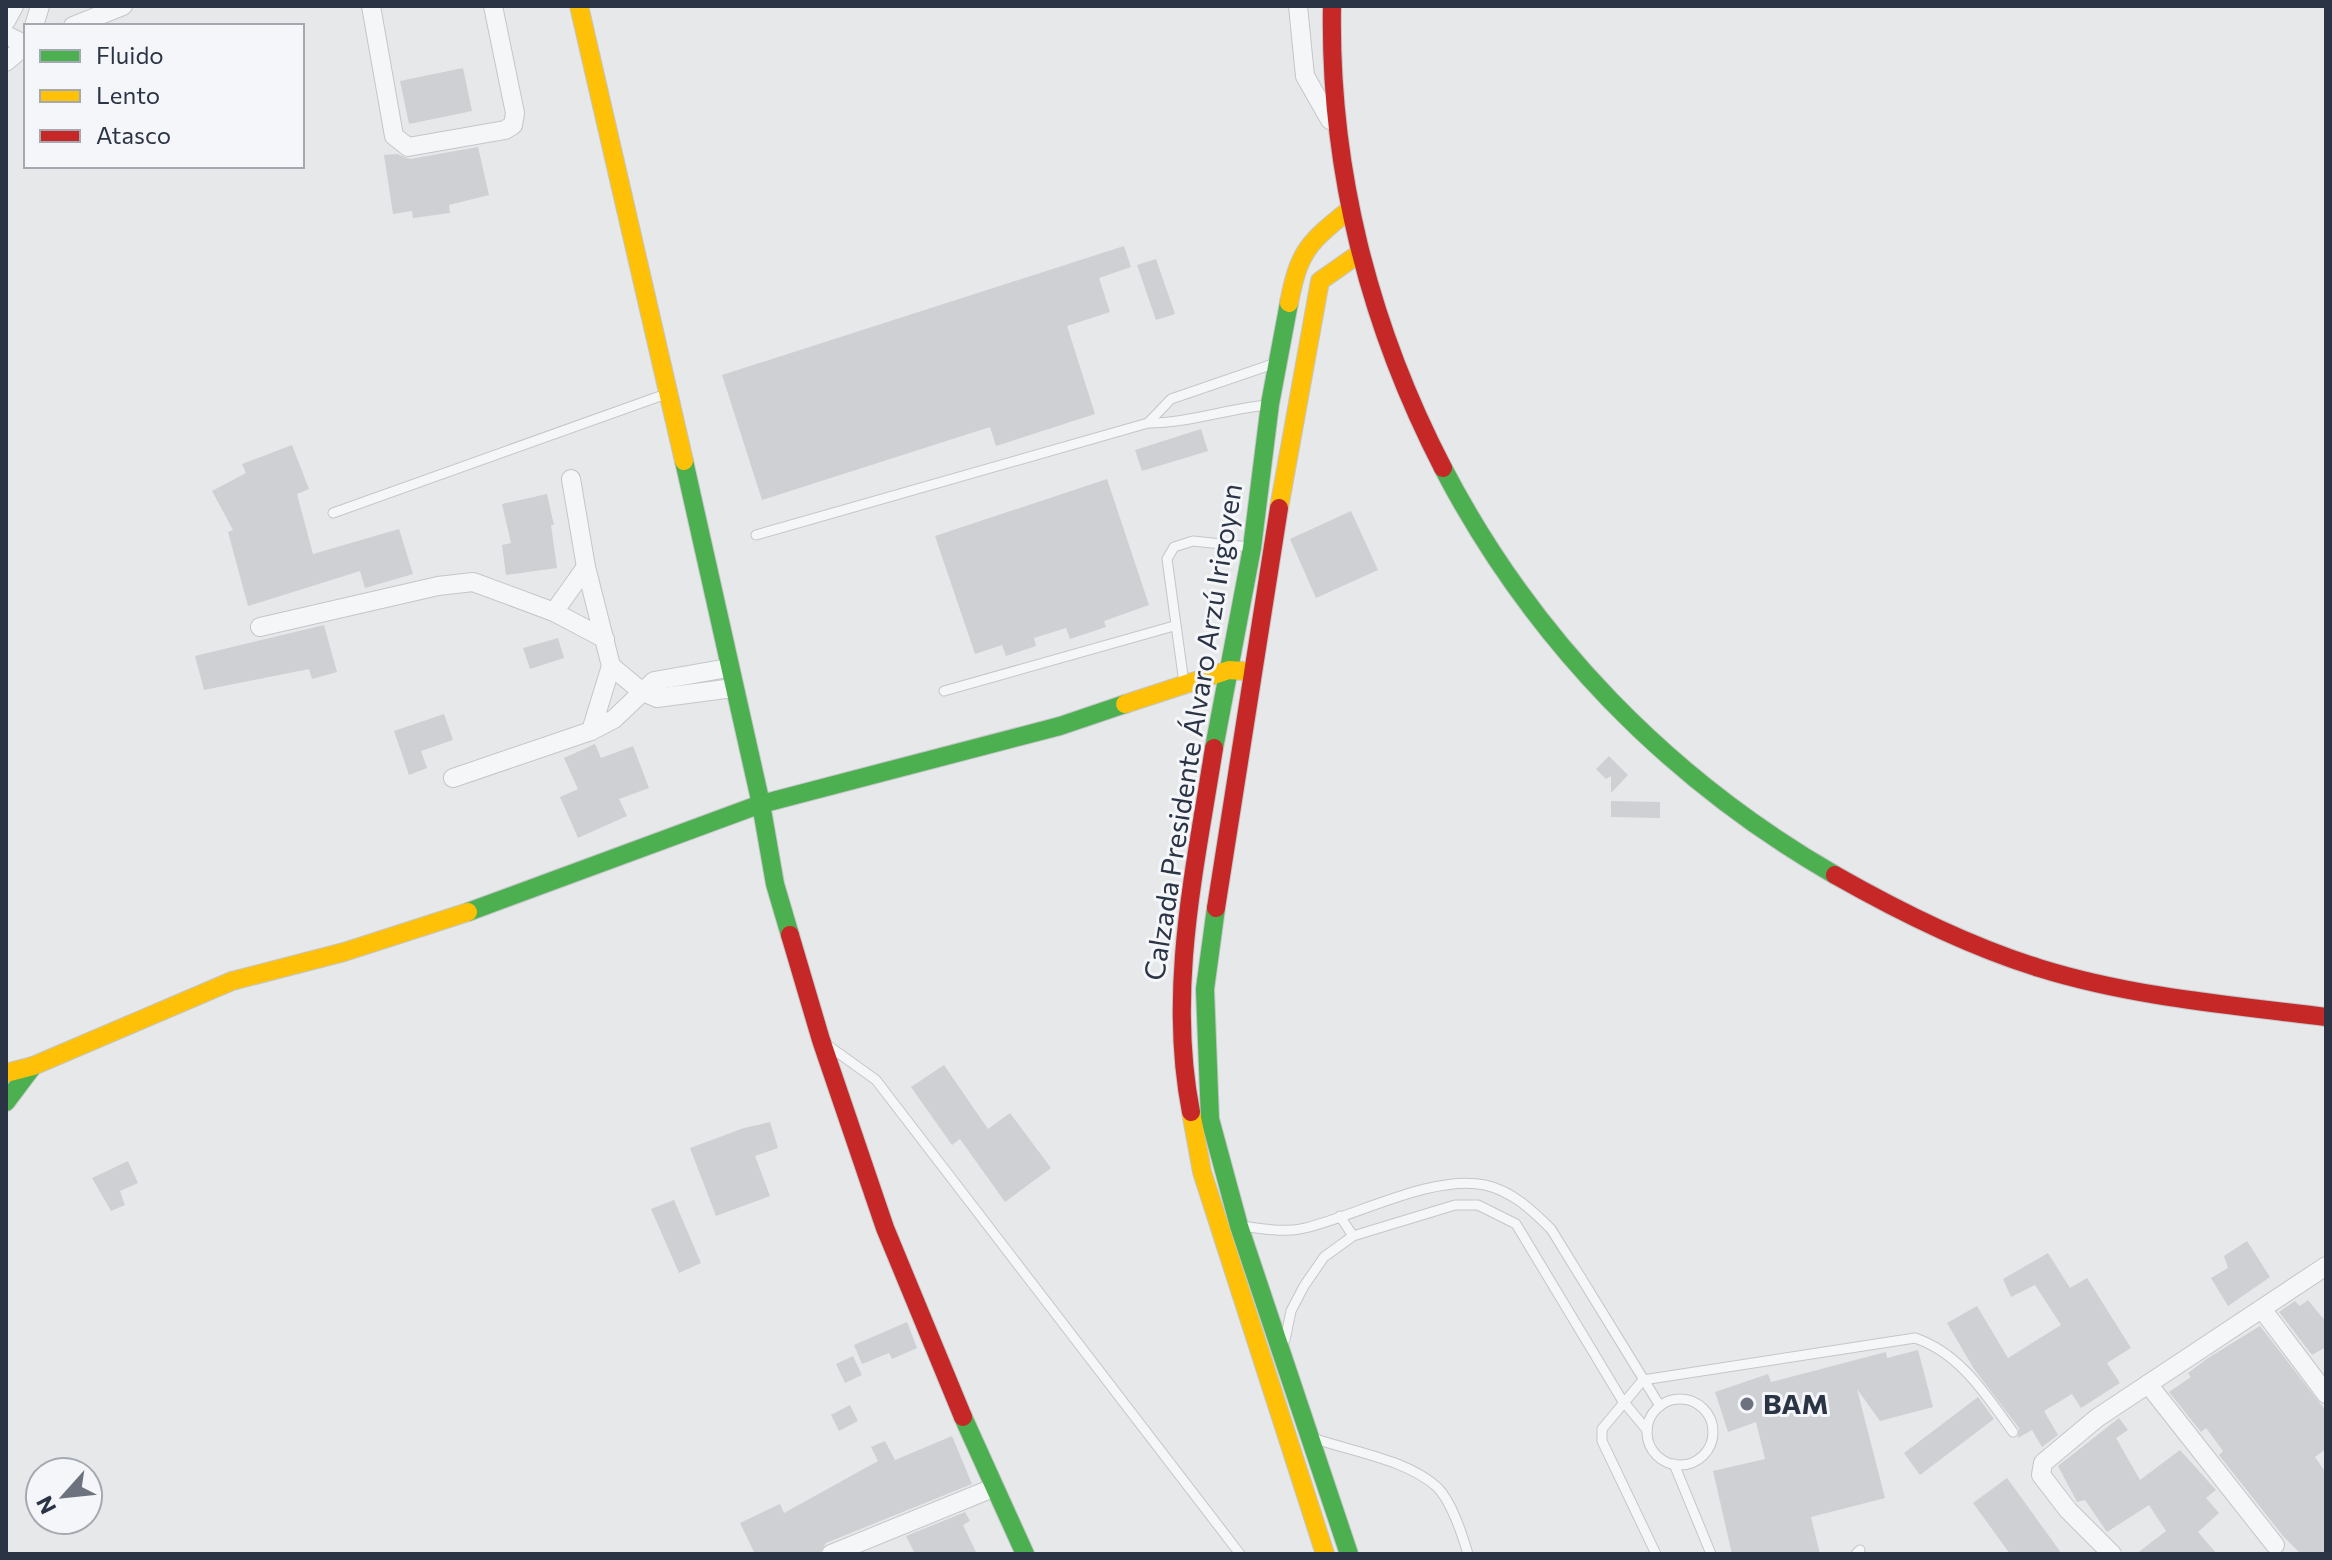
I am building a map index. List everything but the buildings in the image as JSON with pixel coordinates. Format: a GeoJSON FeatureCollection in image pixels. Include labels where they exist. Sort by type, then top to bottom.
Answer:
{"type":"FeatureCollection","features":[{"type":"Feature","properties":{"kind":"main road"},"geometry":{"type":"LineString","coordinates":[[579,6],[761,804],[775,884],[821,1040],[885,1228],[993,1488],[1025,1554]]}},
{"type":"Feature","properties":{"kind":"main road"},"geometry":{"type":"LineString","coordinates":[[1332,6],[1338,129],[1349,210],[1400,379],[1449,485],[1485,546],[1524,604],[1584,676],[1632,727],[1703,788],[1775,840],[1838,879],[1941,931],[2005,956],[2115,987],[2326,1017]]}},
{"type":"Feature","properties":{"kind":"main road","name":"Calzada Presidente Álvaro Arzú Irigoyen"},"geometry":{"type":"LineString","coordinates":[[1349,210],[1315,238],[1297,263],[1270,404],[1252,548],[1184,938],[1180,996],[1181,1055],[1191,1126],[1283,1351],[1349,1554]]}},
{"type":"Feature","properties":{"kind":"main road","name":"Calzada Presidente Álvaro Arzú Irigoyen"},"geometry":{"type":"LineString","coordinates":[[1325,1554],[1230,1226],[1210,1119],[1205,989],[1251,672],[1320,281],[1338,265],[1360,253]]}},
{"type":"Feature","properties":{"kind":"main road"},"geometry":{"type":"LineString","coordinates":[[6,1073],[33,1066],[232,981],[344,952],[504,900],[761,804],[1060,726],[1229,670],[1251,672]]}},
{"type":"Feature","properties":{"kind":"main road"},"geometry":{"type":"LineString","coordinates":[[6,1102],[33,1066]]}},
{"type":"Feature","properties":{"kind":"street"},"geometry":{"type":"LineString","coordinates":[[6,21],[14,6]]}},
{"type":"Feature","properties":{"kind":"street"},"geometry":{"type":"LineString","coordinates":[[78,24],[123,6]]}},
{"type":"Feature","properties":{"kind":"street"},"geometry":{"type":"LineString","coordinates":[[371,6],[394,136],[408,147],[505,130],[513,125],[515,113],[493,6]]}},
{"type":"Feature","properties":{"kind":"street"},"geometry":{"type":"LineString","coordinates":[[1298,6],[1305,76],[1321,109],[1338,129]]}},
{"type":"Feature","properties":{"kind":"street"},"geometry":{"type":"LineString","coordinates":[[6,35],[24,44]]}},
{"type":"Feature","properties":{"kind":"street"},"geometry":{"type":"LineString","coordinates":[[6,62],[24,47]]}},
{"type":"Feature","properties":{"kind":"street"},"geometry":{"type":"LineString","coordinates":[[571,479],[586,567],[611,666],[591,731]]}},
{"type":"Feature","properties":{"kind":"street"},"geometry":{"type":"LineString","coordinates":[[554,612],[586,567]]}},
{"type":"Feature","properties":{"kind":"street"},"geometry":{"type":"LineString","coordinates":[[260,627],[438,586],[473,582],[554,612],[605,639]]}},
{"type":"Feature","properties":{"kind":"street"},"geometry":{"type":"LineString","coordinates":[[611,666],[641,691],[657,698],[733,688]]}},
{"type":"Feature","properties":{"kind":"street"},"geometry":{"type":"LineString","coordinates":[[453,778],[591,731],[633,704],[641,691],[654,681],[728,668]]}},
{"type":"Feature","properties":{"kind":"street"},"geometry":{"type":"LineString","coordinates":[[2112,1554],[2068,1510],[2041,1475],[2043,1463],[2097,1418],[2326,1266]]}},
{"type":"Feature","properties":{"kind":"street"},"geometry":{"type":"LineString","coordinates":[[2262,1309],[2326,1394]]}},
{"type":"Feature","properties":{"kind":"street"},"geometry":{"type":"LineString","coordinates":[[2148,1384],[2275,1545]]}},
{"type":"Feature","properties":{"kind":"street"},"geometry":{"type":"LineString","coordinates":[[831,1554],[993,1488]]}},
{"type":"Feature","properties":{"kind":"lane"},"geometry":{"type":"LineString","coordinates":[[1148,423],[1171,399],[1277,363]]}},
{"type":"Feature","properties":{"kind":"lane"},"geometry":{"type":"LineString","coordinates":[[333,513],[669,393]]}},
{"type":"Feature","properties":{"kind":"lane"},"geometry":{"type":"LineString","coordinates":[[756,535],[1148,423],[1182,423],[1239,408],[1270,404],[1295,409]]}},
{"type":"Feature","properties":{"kind":"lane"},"geometry":{"type":"LineString","coordinates":[[1184,684],[1167,559],[1174,547],[1193,541],[1252,548],[1273,554]]}},
{"type":"Feature","properties":{"kind":"lane"},"geometry":{"type":"LineString","coordinates":[[944,691],[1174,626]]}},
{"type":"Feature","properties":{"kind":"lane"},"geometry":{"type":"LineString","coordinates":[[821,1040],[876,1080],[1240,1554]]}},
{"type":"Feature","properties":{"kind":"lane"},"geometry":{"type":"LineString","coordinates":[[1230,1226],[1273,1231],[1304,1229],[1394,1198],[1457,1184],[1484,1185],[1503,1192],[1527,1205],[1551,1229],[1660,1406]]}},
{"type":"Feature","properties":{"kind":"lane"},"geometry":{"type":"LineString","coordinates":[[1499,1213],[1503,1192]]}},
{"type":"Feature","properties":{"kind":"lane"},"geometry":{"type":"LineString","coordinates":[[1283,1351],[1291,1311],[1304,1286],[1324,1257],[1353,1236],[1455,1205],[1478,1205],[1499,1213],[1516,1224],[1622,1400],[1647,1430],[1652,1448],[1674,1464],[1711,1554]]}},
{"type":"Feature","properties":{"kind":"lane"},"geometry":{"type":"LineString","coordinates":[[1340,1216],[1353,1236]]}},
{"type":"Feature","properties":{"kind":"lane"},"geometry":{"type":"LineString","coordinates":[[1656,1554],[1602,1441],[1602,1429],[1622,1400],[1643,1380],[1915,1338],[1948,1353],[1980,1388],[2013,1432]]}},
{"type":"Feature","properties":{"kind":"lane"},"geometry":{"type":"LineString","coordinates":[[1647,1430],[1660,1406],[1686,1399],[1702,1408],[1712,1424],[1707,1451],[1693,1462],[1674,1464]]}},
{"type":"Feature","properties":{"kind":"lane"},"geometry":{"type":"LineString","coordinates":[[1310,1437],[1406,1469],[1438,1488],[1462,1532],[1468,1554]]}},
{"type":"Feature","properties":{"kind":"traffic: fast"},"geometry":{"type":"LineString","coordinates":[[1214,748],[1252,548],[1270,404],[1289,303]]}},
{"type":"Feature","properties":{"kind":"traffic: fast"},"geometry":{"type":"LineString","coordinates":[[684,461],[761,804],[775,884],[790,935]]}},
{"type":"Feature","properties":{"kind":"traffic: fast"},"geometry":{"type":"LineString","coordinates":[[1443,468],[1518,590],[1562,647],[1610,700],[1661,749],[1716,795],[1774,837],[1835,875]]}},
{"type":"Feature","properties":{"kind":"traffic: fast"},"geometry":{"type":"LineString","coordinates":[[468,912],[761,804],[1060,726],[1125,704]]}},
{"type":"Feature","properties":{"kind":"traffic: fast"},"geometry":{"type":"LineString","coordinates":[[1216,908],[1205,989],[1210,1119],[1239,1226],[1349,1554]]}},
{"type":"Feature","properties":{"kind":"traffic: fast"},"geometry":{"type":"LineString","coordinates":[[6,1102],[33,1066]]}},
{"type":"Feature","properties":{"kind":"traffic: fast"},"geometry":{"type":"LineString","coordinates":[[963,1417],[1025,1554]]}},
{"type":"Feature","properties":{"kind":"traffic: slow"},"geometry":{"type":"LineString","coordinates":[[579,6],[684,461]]}},
{"type":"Feature","properties":{"kind":"traffic: slow"},"geometry":{"type":"LineString","coordinates":[[1289,303],[1297,271],[1307,249],[1349,210]]}},
{"type":"Feature","properties":{"kind":"traffic: slow"},"geometry":{"type":"LineString","coordinates":[[1279,508],[1320,281],[1360,253]]}},
{"type":"Feature","properties":{"kind":"traffic: slow"},"geometry":{"type":"LineString","coordinates":[[1125,704],[1229,670],[1243,671]]}},
{"type":"Feature","properties":{"kind":"traffic: slow"},"geometry":{"type":"LineString","coordinates":[[6,1073],[33,1066],[232,981],[344,952],[468,912]]}},
{"type":"Feature","properties":{"kind":"traffic: slow"},"geometry":{"type":"LineString","coordinates":[[1191,1112],[1202,1172],[1325,1554]]}},
{"type":"Feature","properties":{"kind":"traffic: jam"},"geometry":{"type":"LineString","coordinates":[[1332,6],[1338,126],[1346,186],[1359,244],[1394,358],[1443,468]]}},
{"type":"Feature","properties":{"kind":"traffic: jam"},"geometry":{"type":"LineString","coordinates":[[1216,908],[1279,508]]}},
{"type":"Feature","properties":{"kind":"traffic: jam"},"geometry":{"type":"LineString","coordinates":[[1191,1112],[1184,1066],[1183,975],[1192,884],[1214,748]]}},
{"type":"Feature","properties":{"kind":"traffic: jam"},"geometry":{"type":"LineString","coordinates":[[1835,875],[1935,927],[2039,968],[2145,993],[2326,1017]]}},
{"type":"Feature","properties":{"kind":"traffic: jam"},"geometry":{"type":"LineString","coordinates":[[790,935],[821,1040],[885,1228],[963,1417]]}},
{"type":"Feature","properties":{"kind":"place","name":"BAM"},"geometry":{"type":"Point","coordinates":[1747,1404]}}]}
